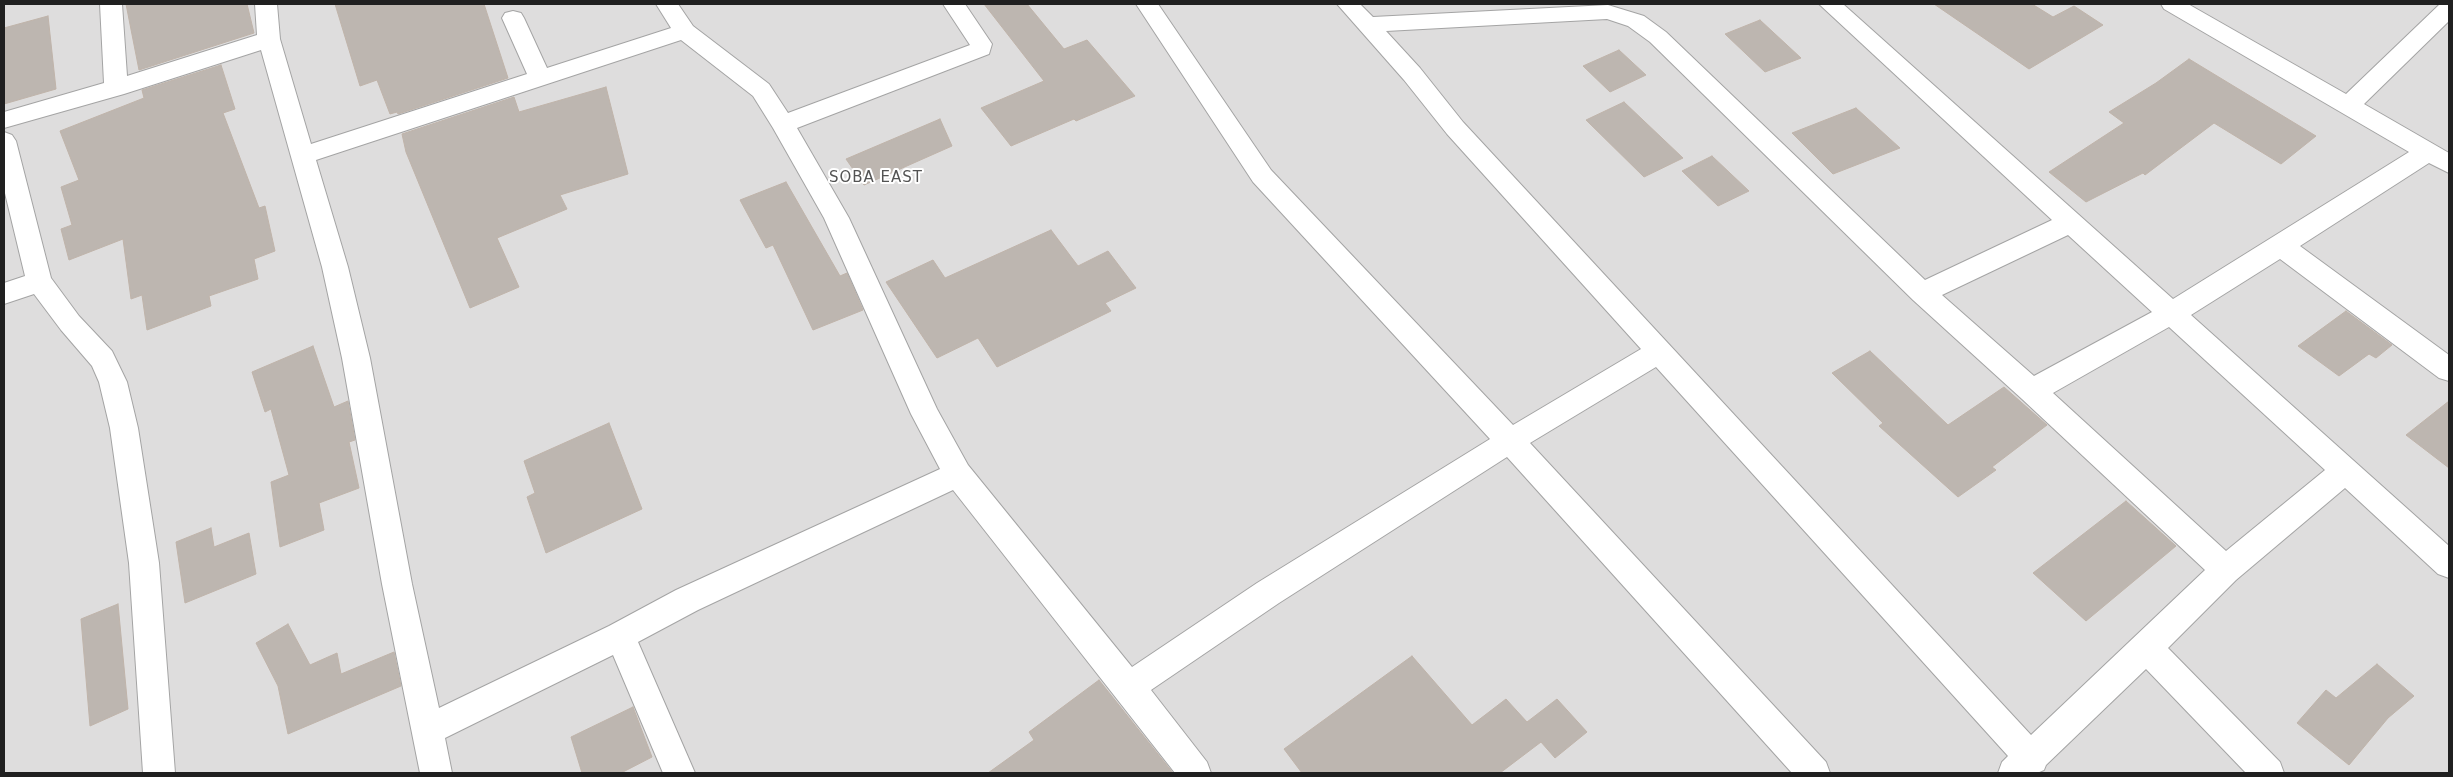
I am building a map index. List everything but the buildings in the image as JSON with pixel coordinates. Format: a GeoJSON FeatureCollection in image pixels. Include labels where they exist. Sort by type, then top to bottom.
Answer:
{"type":"FeatureCollection","features":[{"type":"Feature","properties":{"kind":"street"},"geometry":{"type":"LineString","coordinates":[[111,4],[116,88]]}},
{"type":"Feature","properties":{"kind":"street"},"geometry":{"type":"LineString","coordinates":[[266,4],[269,39],[335,267],[356,358],[426,731],[436,773]]}},
{"type":"Feature","properties":{"kind":"street"},"geometry":{"type":"LineString","coordinates":[[667,4],[685,31],[725,64],[761,90],[783,124],[836,218],[925,414],[958,474],[1129,686],[1196,773]]}},
{"type":"Feature","properties":{"kind":"street"},"geometry":{"type":"LineString","coordinates":[[783,124],[981,49],[981,44],[954,4]]}},
{"type":"Feature","properties":{"kind":"street"},"geometry":{"type":"LineString","coordinates":[[1147,4],[1262,176],[1510,441],[1814,773]]}},
{"type":"Feature","properties":{"kind":"street"},"geometry":{"type":"LineString","coordinates":[[1348,4],[1412,74],[1454,128],[1660,351],[2023,766],[2225,570],[2345,471]]}},
{"type":"Feature","properties":{"kind":"street"},"geometry":{"type":"LineString","coordinates":[[1830,4],[2449,565]]}},
{"type":"Feature","properties":{"kind":"street"},"geometry":{"type":"LineString","coordinates":[[2172,4],[2439,158]]}},
{"type":"Feature","properties":{"kind":"street"},"geometry":{"type":"LineString","coordinates":[[2349,105],[2449,8]]}},
{"type":"Feature","properties":{"kind":"street"},"geometry":{"type":"LineString","coordinates":[[1368,25],[1608,12],[1636,21],[1658,37],[1922,294],[2032,391],[2225,570]]}},
{"type":"Feature","properties":{"kind":"street"},"geometry":{"type":"LineString","coordinates":[[513,18],[540,78]]}},
{"type":"Feature","properties":{"kind":"street"},"geometry":{"type":"LineString","coordinates":[[304,155],[685,31]]}},
{"type":"Feature","properties":{"kind":"street"},"geometry":{"type":"LineString","coordinates":[[4,120],[116,88],[269,39]]}},
{"type":"Feature","properties":{"kind":"street"},"geometry":{"type":"LineString","coordinates":[[4,141],[39,281],[70,323],[102,359],[113,382],[124,428],[144,563],[159,773]]}},
{"type":"Feature","properties":{"kind":"street"},"geometry":{"type":"LineString","coordinates":[[2032,391],[2172,313],[2282,246],[2439,158]]}},
{"type":"Feature","properties":{"kind":"street"},"geometry":{"type":"LineString","coordinates":[[1922,294],[2072,222]]}},
{"type":"Feature","properties":{"kind":"street"},"geometry":{"type":"LineString","coordinates":[[2282,246],[2449,370]]}},
{"type":"Feature","properties":{"kind":"street"},"geometry":{"type":"LineString","coordinates":[[4,294],[39,281]]}},
{"type":"Feature","properties":{"kind":"street"},"geometry":{"type":"LineString","coordinates":[[1129,686],[1268,593],[1510,441],[1660,351]]}},
{"type":"Feature","properties":{"kind":"street"},"geometry":{"type":"LineString","coordinates":[[426,731],[620,636],[687,600],[958,474]]}},
{"type":"Feature","properties":{"kind":"street"},"geometry":{"type":"LineString","coordinates":[[620,636],[679,773]]}},
{"type":"Feature","properties":{"kind":"street"},"geometry":{"type":"LineString","coordinates":[[2146,647],[2268,773]]}},
{"type":"Feature","properties":{"kind":"shaded area"},"geometry":{"type":"Polygon","coordinates":[[[4,4],[2449,4],[2449,773],[4,773],[4,4]]]}},
{"type":"Feature","properties":{"kind":"district","name":"SOBA EAST"},"geometry":{"type":"Point","coordinates":[876,178]}}]}
